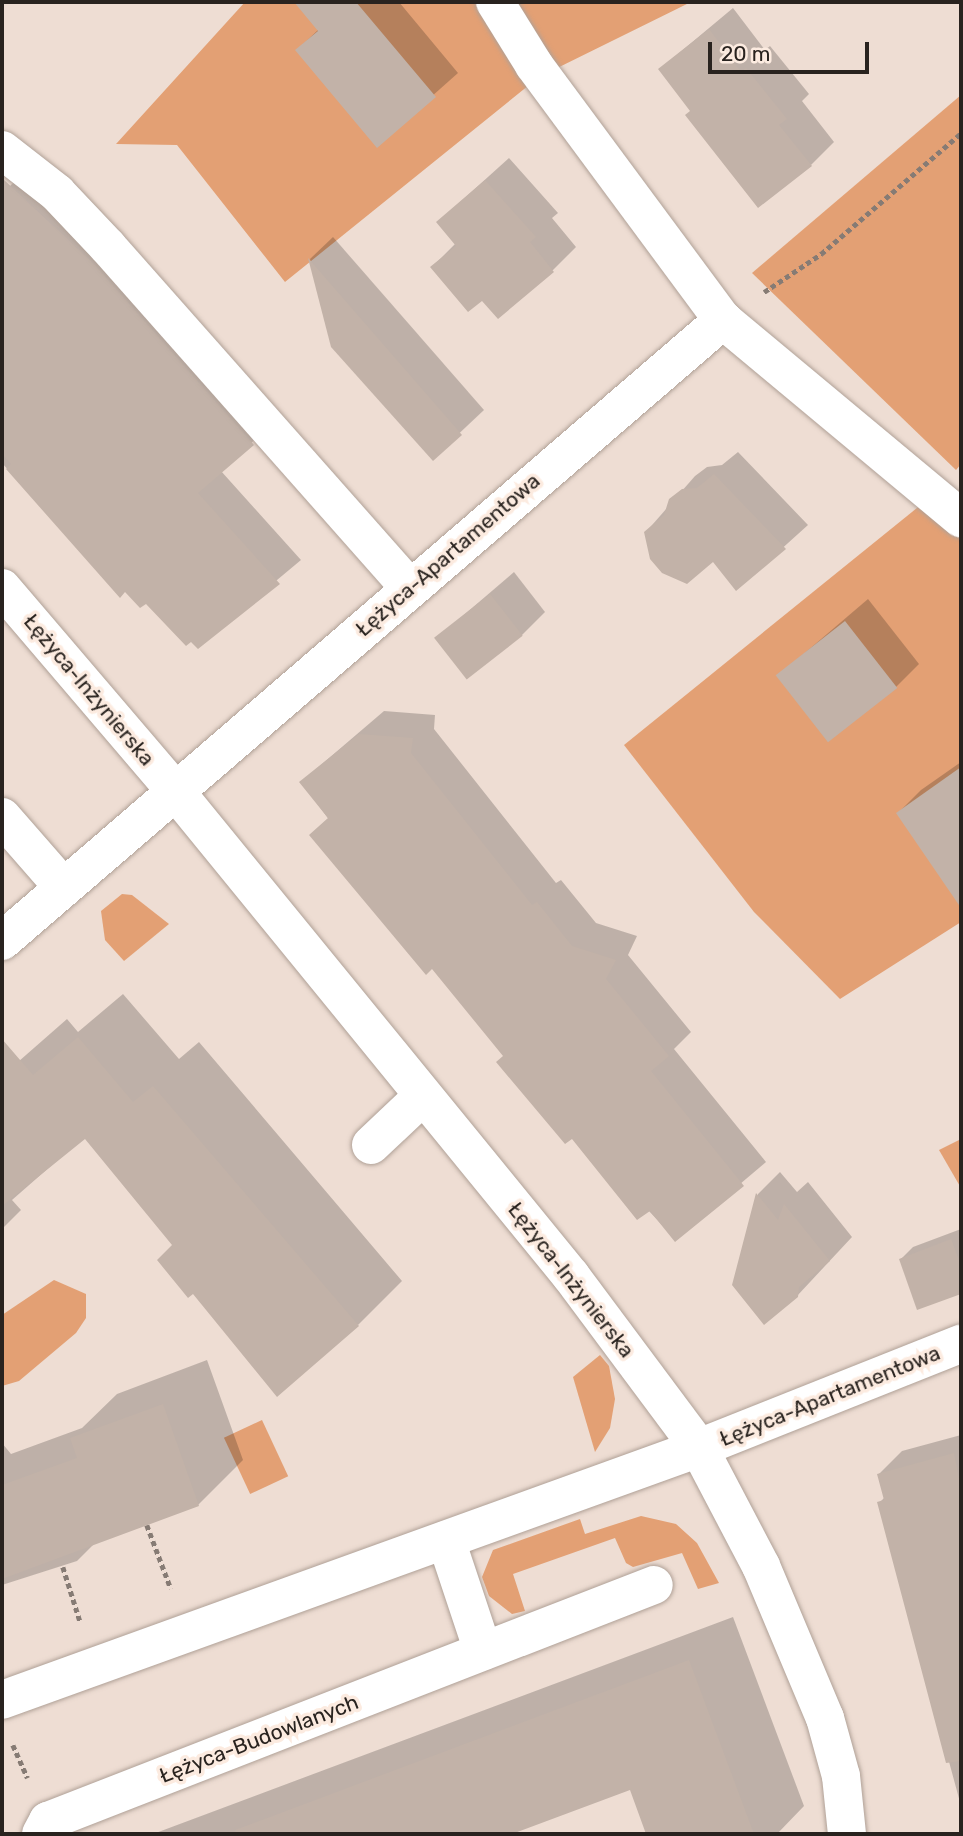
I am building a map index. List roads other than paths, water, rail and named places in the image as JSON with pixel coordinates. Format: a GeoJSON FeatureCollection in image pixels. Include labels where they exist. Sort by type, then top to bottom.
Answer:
{"type":"FeatureCollection","features":[{"type":"Feature","properties":{"kind":"street"},"geometry":{"type":"LineString","coordinates":[[495,2],[534,65],[723,320],[961,518]]}},
{"type":"Feature","properties":{"kind":"street"},"geometry":{"type":"LineString","coordinates":[[2,150],[57,193],[108,247],[409,587]]}},
{"type":"Feature","properties":{"kind":"street","name":"Łężyca-Apartamentowa"},"geometry":{"type":"LineString","coordinates":[[176,792],[409,587],[723,320]]}},
{"type":"Feature","properties":{"kind":"street","name":"Łężyca-Inżynierska"},"geometry":{"type":"LineString","coordinates":[[2,589],[176,792],[422,1097],[571,1276],[699,1448],[761,1566],[825,1718],[841,1776],[847,1834]]}},
{"type":"Feature","properties":{"kind":"street"},"geometry":{"type":"LineString","coordinates":[[2,941],[176,792]]}},
{"type":"Feature","properties":{"kind":"street"},"geometry":{"type":"LineString","coordinates":[[2,817],[64,888]]}},
{"type":"Feature","properties":{"kind":"street"},"geometry":{"type":"LineString","coordinates":[[371,1145],[422,1097]]}},
{"type":"Feature","properties":{"kind":"street","name":"Łężyca-Apartamentowa"},"geometry":{"type":"LineString","coordinates":[[699,1448],[961,1344]]}},
{"type":"Feature","properties":{"kind":"street"},"geometry":{"type":"LineString","coordinates":[[2,1700],[699,1448]]}},
{"type":"Feature","properties":{"kind":"street"},"geometry":{"type":"LineString","coordinates":[[446,1540],[483,1651]]}},
{"type":"Feature","properties":{"kind":"street","name":"Łężyca-Budowlanych"},"geometry":{"type":"LineString","coordinates":[[41,1834],[48,1821],[654,1585]]}}]}
